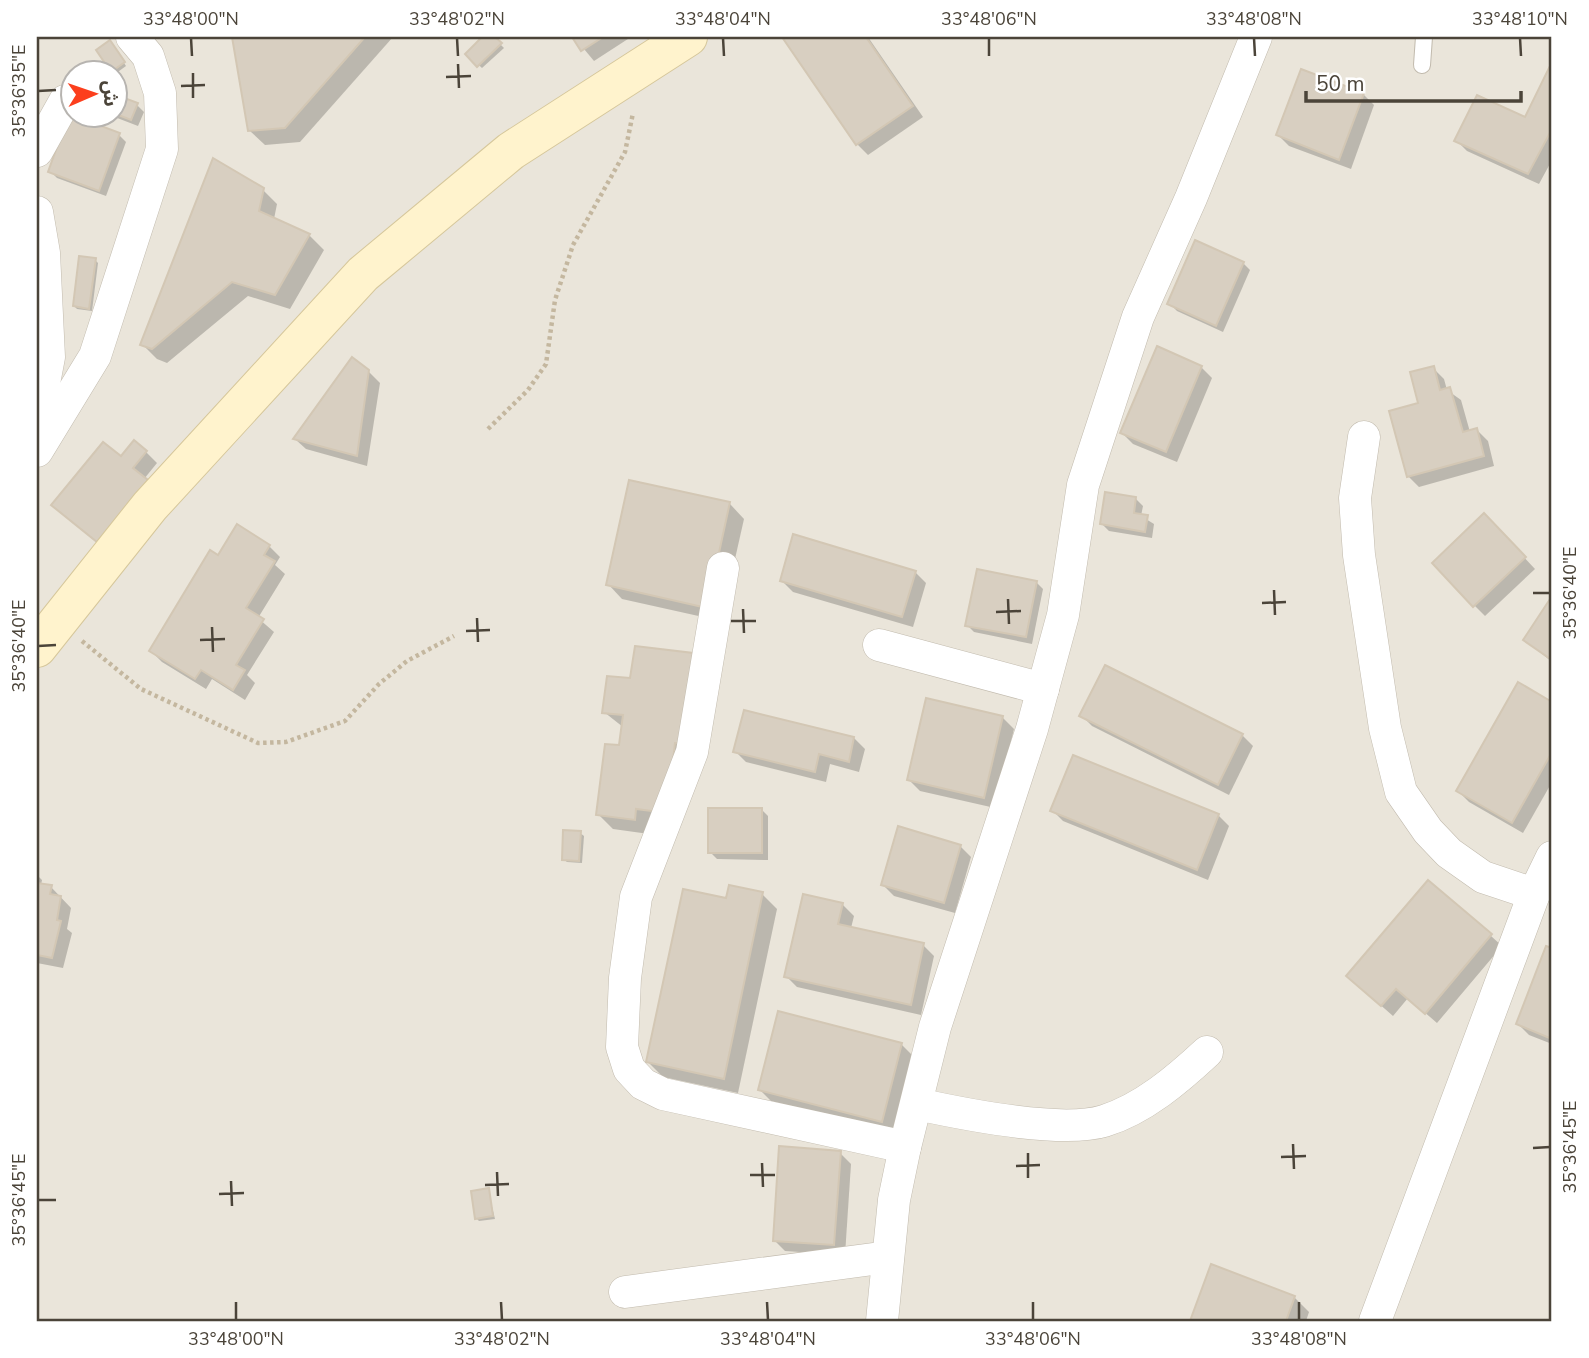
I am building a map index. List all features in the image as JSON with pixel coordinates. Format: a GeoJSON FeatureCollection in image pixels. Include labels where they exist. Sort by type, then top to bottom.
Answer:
{"type":"FeatureCollection","features":[{"type":"Feature","properties":{"kind":"main road"},"geometry":{"type":"LineString","coordinates":[[44,632],[150,506],[363,274],[511,151],[688,37]]}},
{"type":"Feature","properties":{"kind":"street"},"geometry":{"type":"LineString","coordinates":[[37,451],[95,356],[162,149],[160,93],[148,56],[132,37]]}},
{"type":"Feature","properties":{"kind":"street"},"geometry":{"type":"LineString","coordinates":[[882,1321],[894,1200],[905,1147],[918,1104],[935,1027],[1043,689],[1063,615],[1083,485],[1112,388],[1138,317],[1191,198],[1256,37]]}},
{"type":"Feature","properties":{"kind":"street"},"geometry":{"type":"LineString","coordinates":[[37,151],[60,110]]}},
{"type":"Feature","properties":{"kind":"street"},"geometry":{"type":"LineString","coordinates":[[37,212],[44,253],[49,357],[37,420]]}},
{"type":"Feature","properties":{"kind":"street"},"geometry":{"type":"LineString","coordinates":[[1364,437],[1355,498],[1359,555],[1385,728],[1401,792],[1428,831],[1449,853],[1483,877],[1534,894]]}},
{"type":"Feature","properties":{"kind":"street"},"geometry":{"type":"LineString","coordinates":[[723,568],[692,752],[636,897],[622,1047],[629,1069],[643,1084],[663,1094],[905,1147]]}},
{"type":"Feature","properties":{"kind":"street"},"geometry":{"type":"LineString","coordinates":[[879,645],[1043,689]]}},
{"type":"Feature","properties":{"kind":"street"},"geometry":{"type":"LineString","coordinates":[[1375,1321],[1534,894],[1552,857]]}},
{"type":"Feature","properties":{"kind":"street"},"geometry":{"type":"LineString","coordinates":[[918,1104],[984,1118],[1079,1124],[1103,1122],[1134,1108],[1181,1076],[1207,1052]]}},
{"type":"Feature","properties":{"kind":"street"},"geometry":{"type":"LineString","coordinates":[[625,1292],[888,1257]]}},
{"type":"Feature","properties":{"kind":"lane"},"geometry":{"type":"LineString","coordinates":[[1422,65],[1424,37]]}},
{"type":"Feature","properties":{"kind":"path"},"geometry":{"type":"LineString","coordinates":[[488,429],[528,390],[546,364],[555,300],[573,246],[625,152],[642,66]]}},
{"type":"Feature","properties":{"kind":"path"},"geometry":{"type":"LineString","coordinates":[[44,632],[141,690],[258,743],[286,742],[345,721],[379,684],[407,661],[454,636]]}},
{"type":"Feature","properties":{"kind":"shaded area"},"geometry":{"type":"Polygon","coordinates":[[[37,37],[1552,37],[1552,1321],[37,1321],[37,37]]]}},
{"type":"Feature","properties":{"kind":"building"},"geometry":{"type":"Polygon","coordinates":[[[232,37],[365,37],[285,128],[248,131],[232,37]]]}},
{"type":"Feature","properties":{"kind":"building"},"geometry":{"type":"Polygon","coordinates":[[[482,37],[495,37],[502,43],[477,67],[465,54],[482,37]]]}},
{"type":"Feature","properties":{"kind":"building"},"geometry":{"type":"Polygon","coordinates":[[[572,37],[603,37],[581,51],[572,37]]]}},
{"type":"Feature","properties":{"kind":"building"},"geometry":{"type":"Polygon","coordinates":[[[782,37],[866,37],[913,106],[856,145],[782,37]]]}},
{"type":"Feature","properties":{"kind":"building"},"geometry":{"type":"Polygon","coordinates":[[[110,40],[124,60],[103,60],[96,50],[110,40]]]}},
{"type":"Feature","properties":{"kind":"building"},"geometry":{"type":"Polygon","coordinates":[[[1550,66],[1552,129],[1528,174],[1454,141],[1477,95],[1525,117],[1550,66]]]}},
{"type":"Feature","properties":{"kind":"building"},"geometry":{"type":"Polygon","coordinates":[[[1301,69],[1364,93],[1339,160],[1276,135],[1301,69]]]}},
{"type":"Feature","properties":{"kind":"building"},"geometry":{"type":"Polygon","coordinates":[[[130,100],[138,103],[130,120],[130,100]]]}},
{"type":"Feature","properties":{"kind":"building"},"geometry":{"type":"Polygon","coordinates":[[[63,130],[112,130],[120,133],[99,191],[48,172],[63,130]]]}},
{"type":"Feature","properties":{"kind":"building"},"geometry":{"type":"Polygon","coordinates":[[[213,158],[264,188],[259,211],[310,234],[275,295],[232,282],[152,349],[140,345],[213,158]]]}},
{"type":"Feature","properties":{"kind":"building"},"geometry":{"type":"Polygon","coordinates":[[[1195,240],[1244,262],[1216,326],[1167,304],[1195,240]]]}},
{"type":"Feature","properties":{"kind":"building"},"geometry":{"type":"Polygon","coordinates":[[[79,256],[96,258],[89,309],[73,306],[79,256]]]}},
{"type":"Feature","properties":{"kind":"building"},"geometry":{"type":"Polygon","coordinates":[[[1157,346],[1202,366],[1166,452],[1120,433],[1157,346]]]}},
{"type":"Feature","properties":{"kind":"building"},"geometry":{"type":"Polygon","coordinates":[[[352,357],[369,370],[357,456],[293,439],[352,357]]]}},
{"type":"Feature","properties":{"kind":"building"},"geometry":{"type":"Polygon","coordinates":[[[1434,366],[1440,390],[1450,387],[1463,432],[1477,428],[1484,456],[1407,477],[1389,411],[1418,403],[1410,372],[1434,366]]]}},
{"type":"Feature","properties":{"kind":"building"},"geometry":{"type":"Polygon","coordinates":[[[134,440],[147,451],[133,468],[148,480],[97,542],[51,505],[103,442],[121,456],[134,440]]]}},
{"type":"Feature","properties":{"kind":"building"},"geometry":{"type":"Polygon","coordinates":[[[629,480],[730,502],[707,608],[606,585],[629,480]]]}},
{"type":"Feature","properties":{"kind":"building"},"geometry":{"type":"Polygon","coordinates":[[[1105,492],[1136,497],[1134,513],[1148,515],[1145,532],[1100,524],[1105,492]]]}},
{"type":"Feature","properties":{"kind":"building"},"geometry":{"type":"Polygon","coordinates":[[[1484,513],[1526,557],[1473,607],[1432,563],[1484,513]]]}},
{"type":"Feature","properties":{"kind":"building"},"geometry":{"type":"Polygon","coordinates":[[[237,524],[270,545],[264,555],[275,561],[246,608],[264,619],[236,665],[245,670],[233,690],[201,670],[195,679],[149,651],[210,550],[218,555],[237,524]]]}},
{"type":"Feature","properties":{"kind":"building"},"geometry":{"type":"Polygon","coordinates":[[[793,534],[916,571],[902,617],[780,581],[793,534]]]}},
{"type":"Feature","properties":{"kind":"building"},"geometry":{"type":"Polygon","coordinates":[[[977,569],[1037,581],[1026,637],[965,626],[977,569]]]}},
{"type":"Feature","properties":{"kind":"building"},"geometry":{"type":"Polygon","coordinates":[[[1552,596],[1552,660],[1523,640],[1552,596]]]}},
{"type":"Feature","properties":{"kind":"building"},"geometry":{"type":"Polygon","coordinates":[[[635,646],[693,653],[685,744],[675,743],[669,797],[659,812],[636,809],[635,820],[596,815],[605,744],[619,745],[623,715],[602,713],[607,676],[630,678],[635,646]]]}},
{"type":"Feature","properties":{"kind":"building"},"geometry":{"type":"Polygon","coordinates":[[[1105,665],[1243,734],[1218,785],[1079,716],[1105,665]]]}},
{"type":"Feature","properties":{"kind":"building"},"geometry":{"type":"Polygon","coordinates":[[[1518,682],[1552,702],[1552,752],[1512,823],[1456,791],[1518,682]]]}},
{"type":"Feature","properties":{"kind":"building"},"geometry":{"type":"Polygon","coordinates":[[[926,698],[1003,716],[984,798],[907,780],[926,698]]]}},
{"type":"Feature","properties":{"kind":"building"},"geometry":{"type":"Polygon","coordinates":[[[744,710],[854,737],[849,762],[819,754],[815,772],[733,752],[744,710]]]}},
{"type":"Feature","properties":{"kind":"building"},"geometry":{"type":"Polygon","coordinates":[[[1073,755],[1219,814],[1197,870],[1050,811],[1073,755]]]}},
{"type":"Feature","properties":{"kind":"building"},"geometry":{"type":"Polygon","coordinates":[[[708,808],[762,808],[762,853],[708,853],[708,808]]]}},
{"type":"Feature","properties":{"kind":"building"},"geometry":{"type":"Polygon","coordinates":[[[898,826],[961,845],[944,903],[881,885],[898,826]]]}},
{"type":"Feature","properties":{"kind":"building"},"geometry":{"type":"Polygon","coordinates":[[[563,830],[581,831],[579,861],[562,860],[563,830]]]}},
{"type":"Feature","properties":{"kind":"building"},"geometry":{"type":"Polygon","coordinates":[[[1428,880],[1492,934],[1425,1014],[1396,989],[1381,1006],[1346,976],[1428,880]]]}},
{"type":"Feature","properties":{"kind":"building"},"geometry":{"type":"Polygon","coordinates":[[[37,883],[52,885],[50,894],[61,896],[57,920],[61,921],[52,958],[37,955],[37,883]]]}},
{"type":"Feature","properties":{"kind":"building"},"geometry":{"type":"Polygon","coordinates":[[[729,885],[763,892],[724,1079],[646,1062],[683,889],[726,898],[729,885]]]}},
{"type":"Feature","properties":{"kind":"building"},"geometry":{"type":"Polygon","coordinates":[[[803,894],[843,903],[838,924],[924,943],[911,1005],[784,977],[803,894]]]}},
{"type":"Feature","properties":{"kind":"building"},"geometry":{"type":"Polygon","coordinates":[[[1546,946],[1552,948],[1552,1039],[1516,1024],[1546,946]]]}},
{"type":"Feature","properties":{"kind":"building"},"geometry":{"type":"Polygon","coordinates":[[[778,1011],[902,1043],[882,1122],[758,1090],[778,1011]]]}},
{"type":"Feature","properties":{"kind":"building"},"geometry":{"type":"Polygon","coordinates":[[[779,1146],[841,1151],[834,1245],[773,1241],[779,1146]]]}},
{"type":"Feature","properties":{"kind":"building"},"geometry":{"type":"Polygon","coordinates":[[[489,1188],[493,1216],[475,1219],[471,1191],[489,1188]]]}},
{"type":"Feature","properties":{"kind":"building"},"geometry":{"type":"Polygon","coordinates":[[[1211,1264],[1295,1296],[1286,1321],[1190,1321],[1211,1264]]]}}]}
